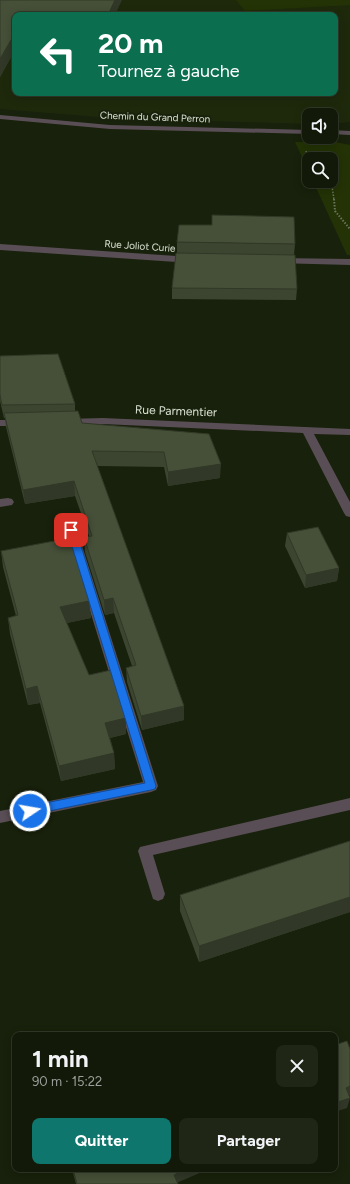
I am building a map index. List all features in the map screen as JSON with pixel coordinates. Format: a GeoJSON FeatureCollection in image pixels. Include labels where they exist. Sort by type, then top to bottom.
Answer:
{"type":"FeatureCollection","features":[{"type":"Feature","properties":{"kind":"street","name":"Chemin du Grand Perron"},"geometry":{"type":"LineString","coordinates":[[0,117],[110,127],[302,132]]}},
{"type":"Feature","properties":{"kind":"street"},"geometry":{"type":"LineString","coordinates":[[338,133],[349,134]]}},
{"type":"Feature","properties":{"kind":"street","name":"Rue Joliot Curie"},"geometry":{"type":"LineString","coordinates":[[0,247],[200,260]]}},
{"type":"Feature","properties":{"kind":"street"},"geometry":{"type":"LineString","coordinates":[[271,261],[350,262]]}},
{"type":"Feature","properties":{"kind":"street","name":"Rue Parmentier"},"geometry":{"type":"LineString","coordinates":[[56,422],[103,421],[350,432]]}},
{"type":"Feature","properties":{"kind":"street"},"geometry":{"type":"LineString","coordinates":[[0,423],[32,423]]}},
{"type":"Feature","properties":{"kind":"street"},"geometry":{"type":"LineString","coordinates":[[307,430],[350,513]]}},
{"type":"Feature","properties":{"kind":"street"},"geometry":{"type":"LineString","coordinates":[[0,817],[151,786],[71,530]]}},
{"type":"Feature","properties":{"kind":"street"},"geometry":{"type":"LineString","coordinates":[[158,894],[146,851],[350,804]]}},
{"type":"Feature","properties":{"kind":"path"},"geometry":{"type":"LineString","coordinates":[[332,188],[335,211],[350,229]]}},
{"type":"Feature","properties":{"kind":"shaded area"},"geometry":{"type":"Polygon","coordinates":[[[0,0],[350,0],[350,122],[338,123],[338,108],[302,108],[302,124],[110,118],[0,109],[0,0]]]}},
{"type":"Feature","properties":{"kind":"shaded area"},"geometry":{"type":"Polygon","coordinates":[[[236,0],[350,0],[350,5],[245,11],[236,0]]]}},
{"type":"Feature","properties":{"kind":"shaded area"},"geometry":{"type":"Polygon","coordinates":[[[295,142],[302,142],[302,144],[338,144],[338,143],[350,145],[350,255],[347,255],[316,188],[338,188],[338,152],[302,152],[302,157],[295,142]]]}},
{"type":"Feature","properties":{"kind":"building"},"geometry":{"type":"Polygon","coordinates":[[[0,0],[115,0],[109,12],[12,12],[12,38],[0,59],[0,0]]]}},
{"type":"Feature","properties":{"kind":"building"},"geometry":{"type":"Polygon","coordinates":[[[212,215],[294,217],[295,244],[177,242],[179,225],[212,225],[212,215]]]}},
{"type":"Feature","properties":{"kind":"building"},"geometry":{"type":"Polygon","coordinates":[[[176,253],[295,255],[297,289],[172,288],[176,253]]]}},
{"type":"Feature","properties":{"kind":"building"},"geometry":{"type":"Polygon","coordinates":[[[58,354],[75,404],[2,405],[0,395],[0,356],[58,354]]]}},
{"type":"Feature","properties":{"kind":"building"},"geometry":{"type":"Polygon","coordinates":[[[78,411],[82,423],[209,434],[221,464],[168,472],[164,452],[92,451],[184,706],[141,716],[126,668],[136,665],[113,598],[104,600],[84,537],[92,536],[74,481],[23,490],[4,413],[78,411]]]}},
{"type":"Feature","properties":{"kind":"building"},"geometry":{"type":"Polygon","coordinates":[[[318,527],[339,568],[306,575],[287,533],[318,527]]]}},
{"type":"Feature","properties":{"kind":"building"},"geometry":{"type":"Polygon","coordinates":[[[70,538],[89,601],[60,607],[89,675],[111,670],[126,718],[105,723],[114,753],[59,766],[37,686],[26,689],[8,618],[18,615],[1,551],[70,538]]]}},
{"type":"Feature","properties":{"kind":"building"},"geometry":{"type":"Polygon","coordinates":[[[350,841],[350,897],[199,946],[180,895],[350,841]]]}},
{"type":"Feature","properties":{"kind":"building"},"geometry":{"type":"Polygon","coordinates":[[[347,1041],[350,1049],[350,1086],[346,1088],[350,1098],[338,1102],[338,1044],[347,1041]]]}},
{"type":"Feature","properties":{"kind":"building"},"geometry":{"type":"Polygon","coordinates":[[[74,1172],[180,1172],[174,1175],[178,1184],[77,1184],[74,1172]]]}},
{"type":"Feature","properties":{"kind":"route"},"geometry":{"type":"LineString","coordinates":[[30,811],[151,786],[71,530]]}}]}
